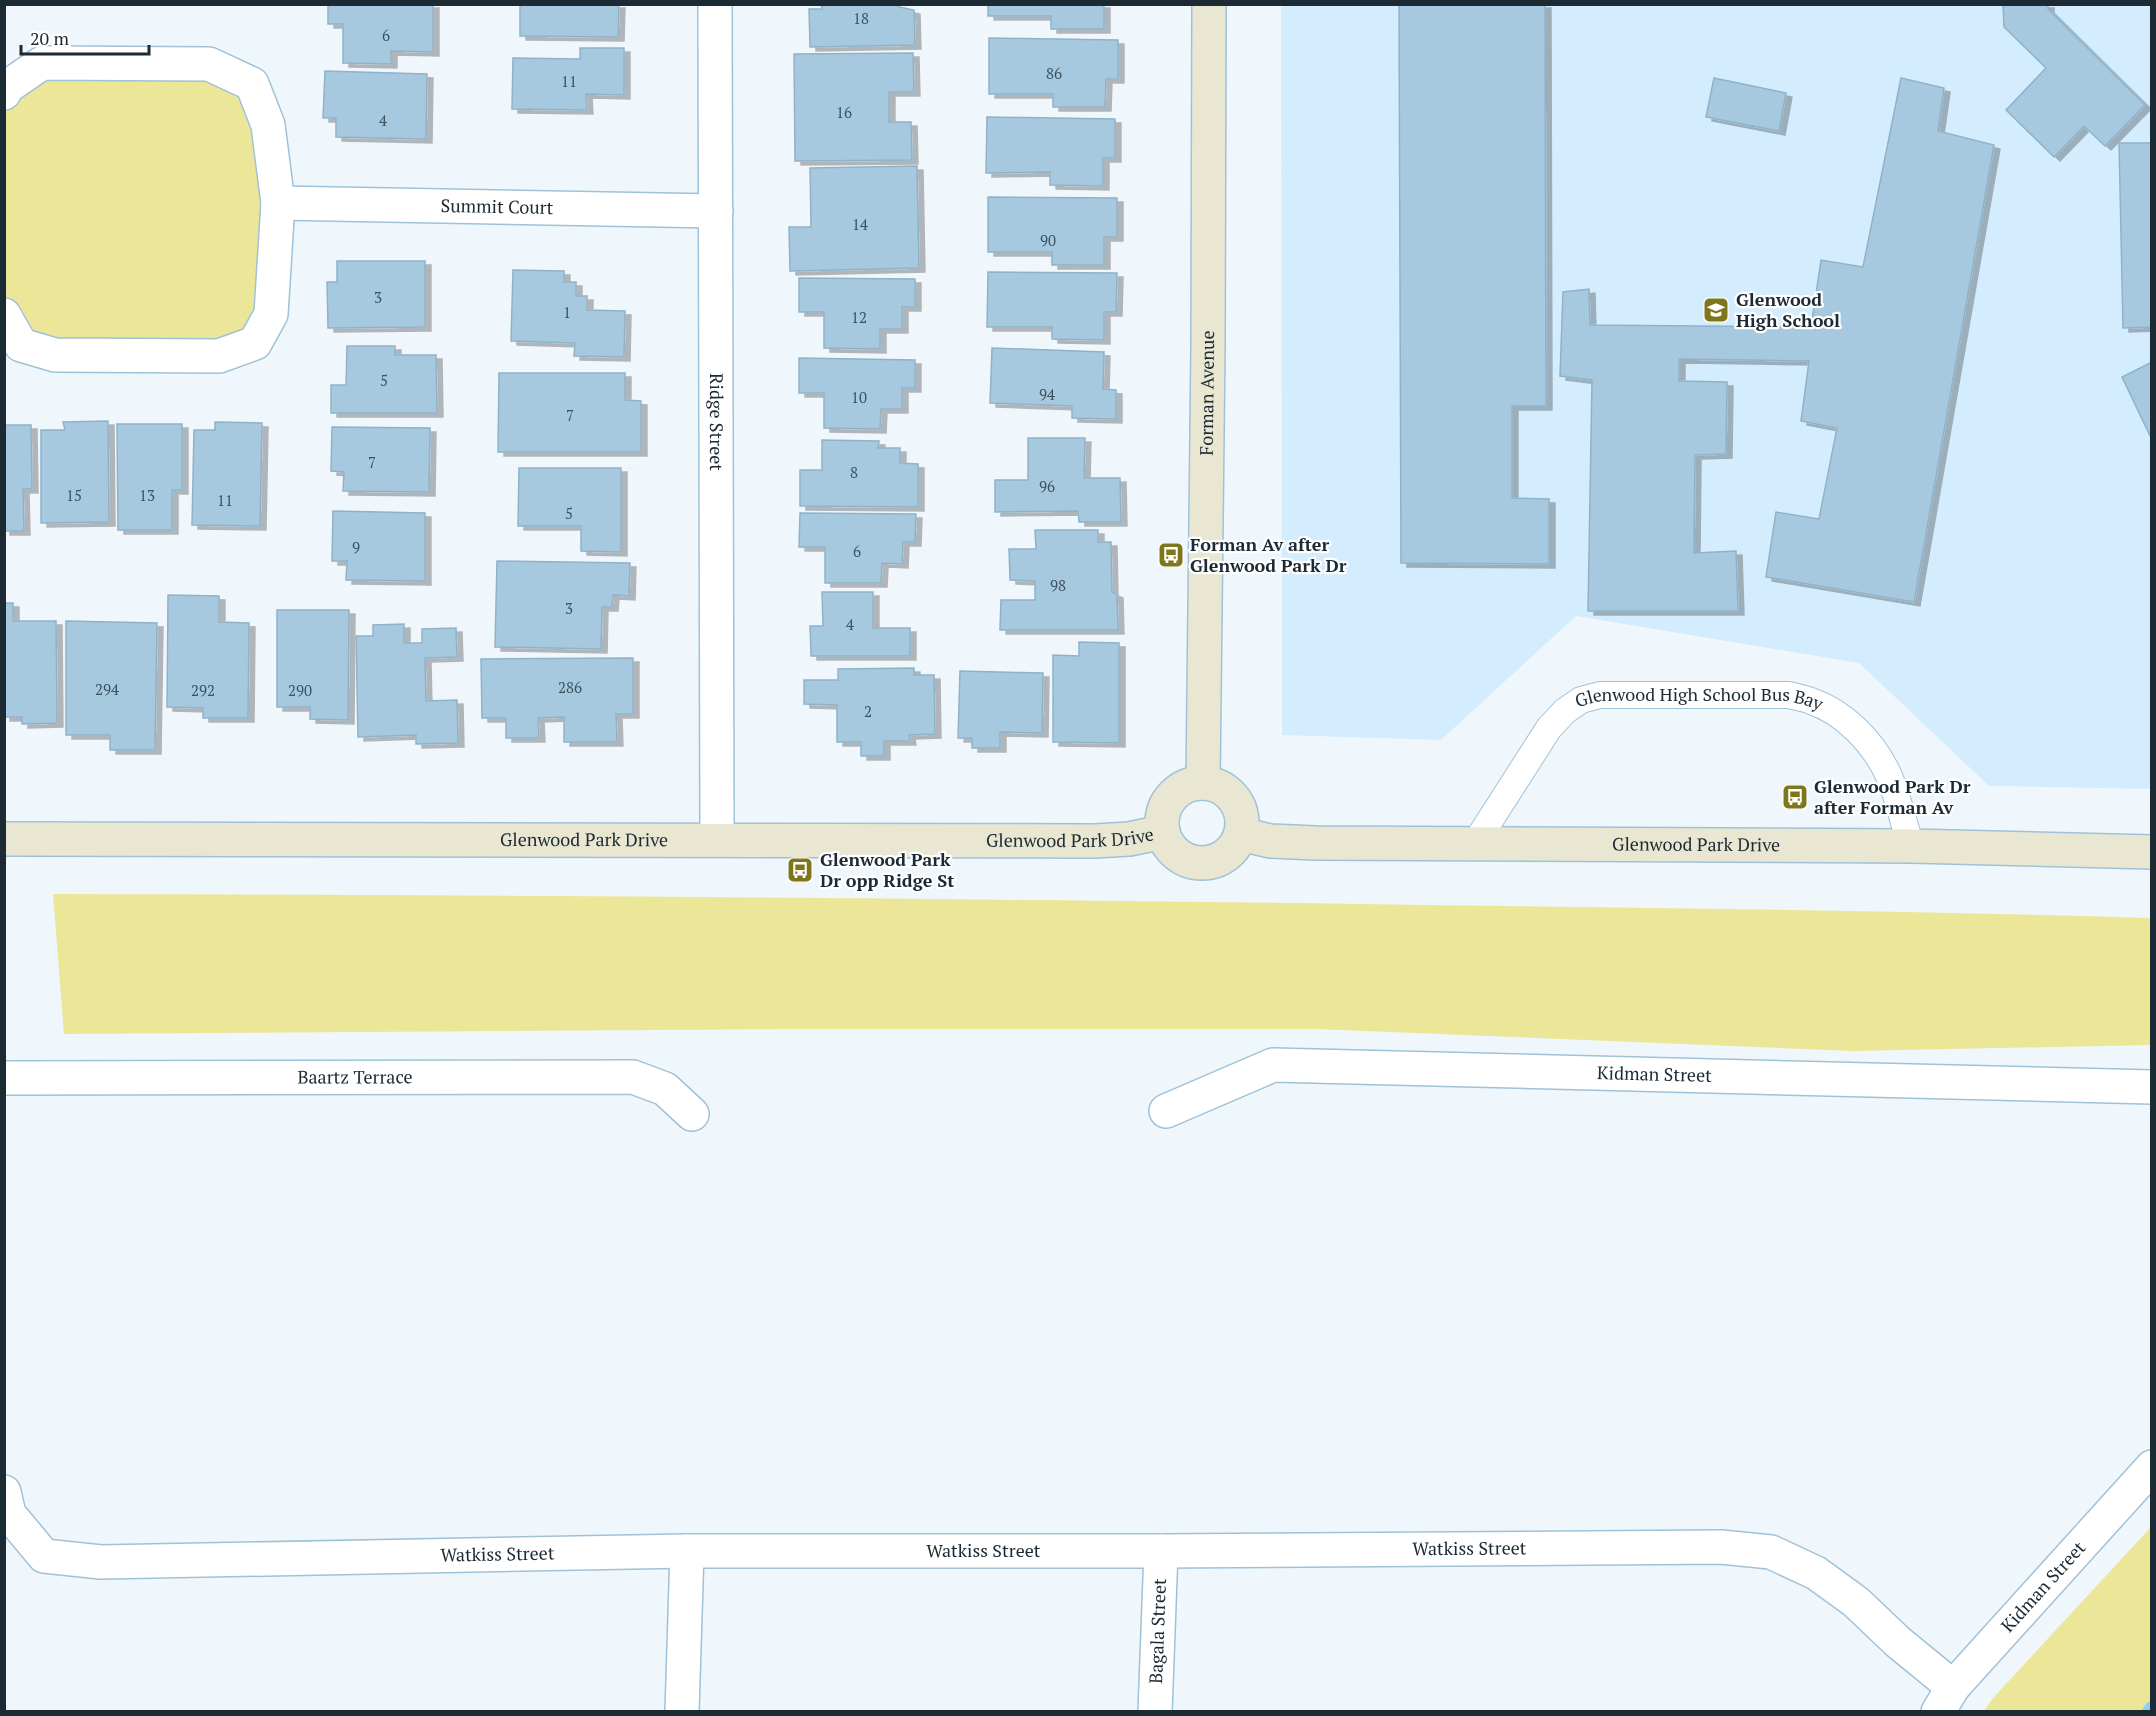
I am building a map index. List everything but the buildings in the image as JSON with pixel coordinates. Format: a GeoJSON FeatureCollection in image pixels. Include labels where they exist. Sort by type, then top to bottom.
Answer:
{"type":"FeatureCollection","features":[{"type":"Feature","properties":{"kind":"street","name":"Ridge Street"},"geometry":{"type":"LineString","coordinates":[[715,4],[717,839]]}},
{"type":"Feature","properties":{"kind":"street","name":"Forman Avenue"},"geometry":{"type":"LineString","coordinates":[[1203,783],[1209,4]]}},
{"type":"Feature","properties":{"kind":"street"},"geometry":{"type":"LineString","coordinates":[[4,93],[7,87],[42,63],[209,64],[252,84],[268,125],[278,203],[271,314],[255,343],[219,356],[56,355],[21,345],[4,315]]}},
{"type":"Feature","properties":{"kind":"street","name":"Summit Court"},"geometry":{"type":"LineString","coordinates":[[278,203],[716,211]]}},
{"type":"Feature","properties":{"kind":"street"},"geometry":{"type":"LineString","coordinates":[[1191,784],[1215,784],[1226,790],[1235,799],[1243,822],[1241,834],[1235,846],[1226,856],[1214,862],[1189,861],[1177,855],[1168,844],[1163,832],[1165,808],[1171,797],[1180,789],[1191,784]]}},
{"type":"Feature","properties":{"kind":"street","name":"Glenwood Park Drive"},"geometry":{"type":"LineString","coordinates":[[4,839],[1095,841],[1130,839],[1163,832]]}},
{"type":"Feature","properties":{"kind":"street","name":"Glenwood Park Drive"},"geometry":{"type":"LineString","coordinates":[[1241,834],[1270,842],[1911,846],[2151,852]]}},
{"type":"Feature","properties":{"kind":"street","name":"Kidman Street"},"geometry":{"type":"LineString","coordinates":[[1166,1111],[1273,1065],[2151,1087]]}},
{"type":"Feature","properties":{"kind":"street","name":"Baartz Terrace"},"geometry":{"type":"LineString","coordinates":[[4,1078],[633,1077],[665,1089],[692,1114]]}},
{"type":"Feature","properties":{"kind":"street","name":"Kidman Street"},"geometry":{"type":"LineString","coordinates":[[1946,1699],[2151,1467]]}},
{"type":"Feature","properties":{"kind":"street","name":"Watkiss Street"},"geometry":{"type":"LineString","coordinates":[[4,1492],[9,1514],[44,1556],[101,1562],[687,1551],[1161,1551],[1721,1547],[1771,1552],[1816,1573],[1856,1602],[1898,1642],[1946,1699]]}},
{"type":"Feature","properties":{"kind":"street"},"geometry":{"type":"LineString","coordinates":[[682,1712],[687,1551]]}},
{"type":"Feature","properties":{"kind":"street","name":"Bagala Street"},"geometry":{"type":"LineString","coordinates":[[1155,1712],[1161,1551]]}},
{"type":"Feature","properties":{"kind":"lane","name":"Glenwood High School Bus Bay"},"geometry":{"type":"LineString","coordinates":[[1476,842],[1548,728],[1565,711],[1581,700],[1600,695],[1789,695],[1812,701],[1837,714],[1869,745],[1888,774],[1911,846]]}},
{"type":"Feature","properties":{"kind":"shaded area","name":"Glenwood High School"},"geometry":{"type":"Polygon","coordinates":[[[1281,5],[2151,5],[2151,789],[1989,786],[1859,663],[1576,616],[1441,740],[1282,735],[1281,5]]]}},
{"type":"Feature","properties":{"kind":"shaded area"},"geometry":{"type":"Polygon","coordinates":[[[42,63],[209,64],[268,125],[255,343],[55,355],[5,315],[4,93],[42,63]]]}},
{"type":"Feature","properties":{"kind":"shaded area"},"geometry":{"type":"Polygon","coordinates":[[[53,894],[1198,902],[1855,911],[2151,918],[2151,1045],[1854,1051],[1315,1029],[792,1029],[64,1034],[53,894]]]}},
{"type":"Feature","properties":{"kind":"shaded area"},"geometry":{"type":"Polygon","coordinates":[[[2151,1527],[2151,1711],[1984,1711],[1993,1698],[2151,1527]]]}},
{"type":"Feature","properties":{"kind":"waterway"},"geometry":{"type":"LineString","coordinates":[[2149,1712],[2152,1708]]}},
{"type":"Feature","properties":{"kind":"place","name":"Glenwood High School"},"geometry":{"type":"Point","coordinates":[1716,310]}},
{"type":"Feature","properties":{"kind":"place","name":"Forman Av after Glenwood Park Dr"},"geometry":{"type":"Point","coordinates":[1171,555]}},
{"type":"Feature","properties":{"kind":"place","name":"Glenwood Park Dr after Forman Av"},"geometry":{"type":"Point","coordinates":[1795,797]}},
{"type":"Feature","properties":{"kind":"place","name":"Glenwood Park Dr opp Ridge St"},"geometry":{"type":"Point","coordinates":[800,870]}}]}
